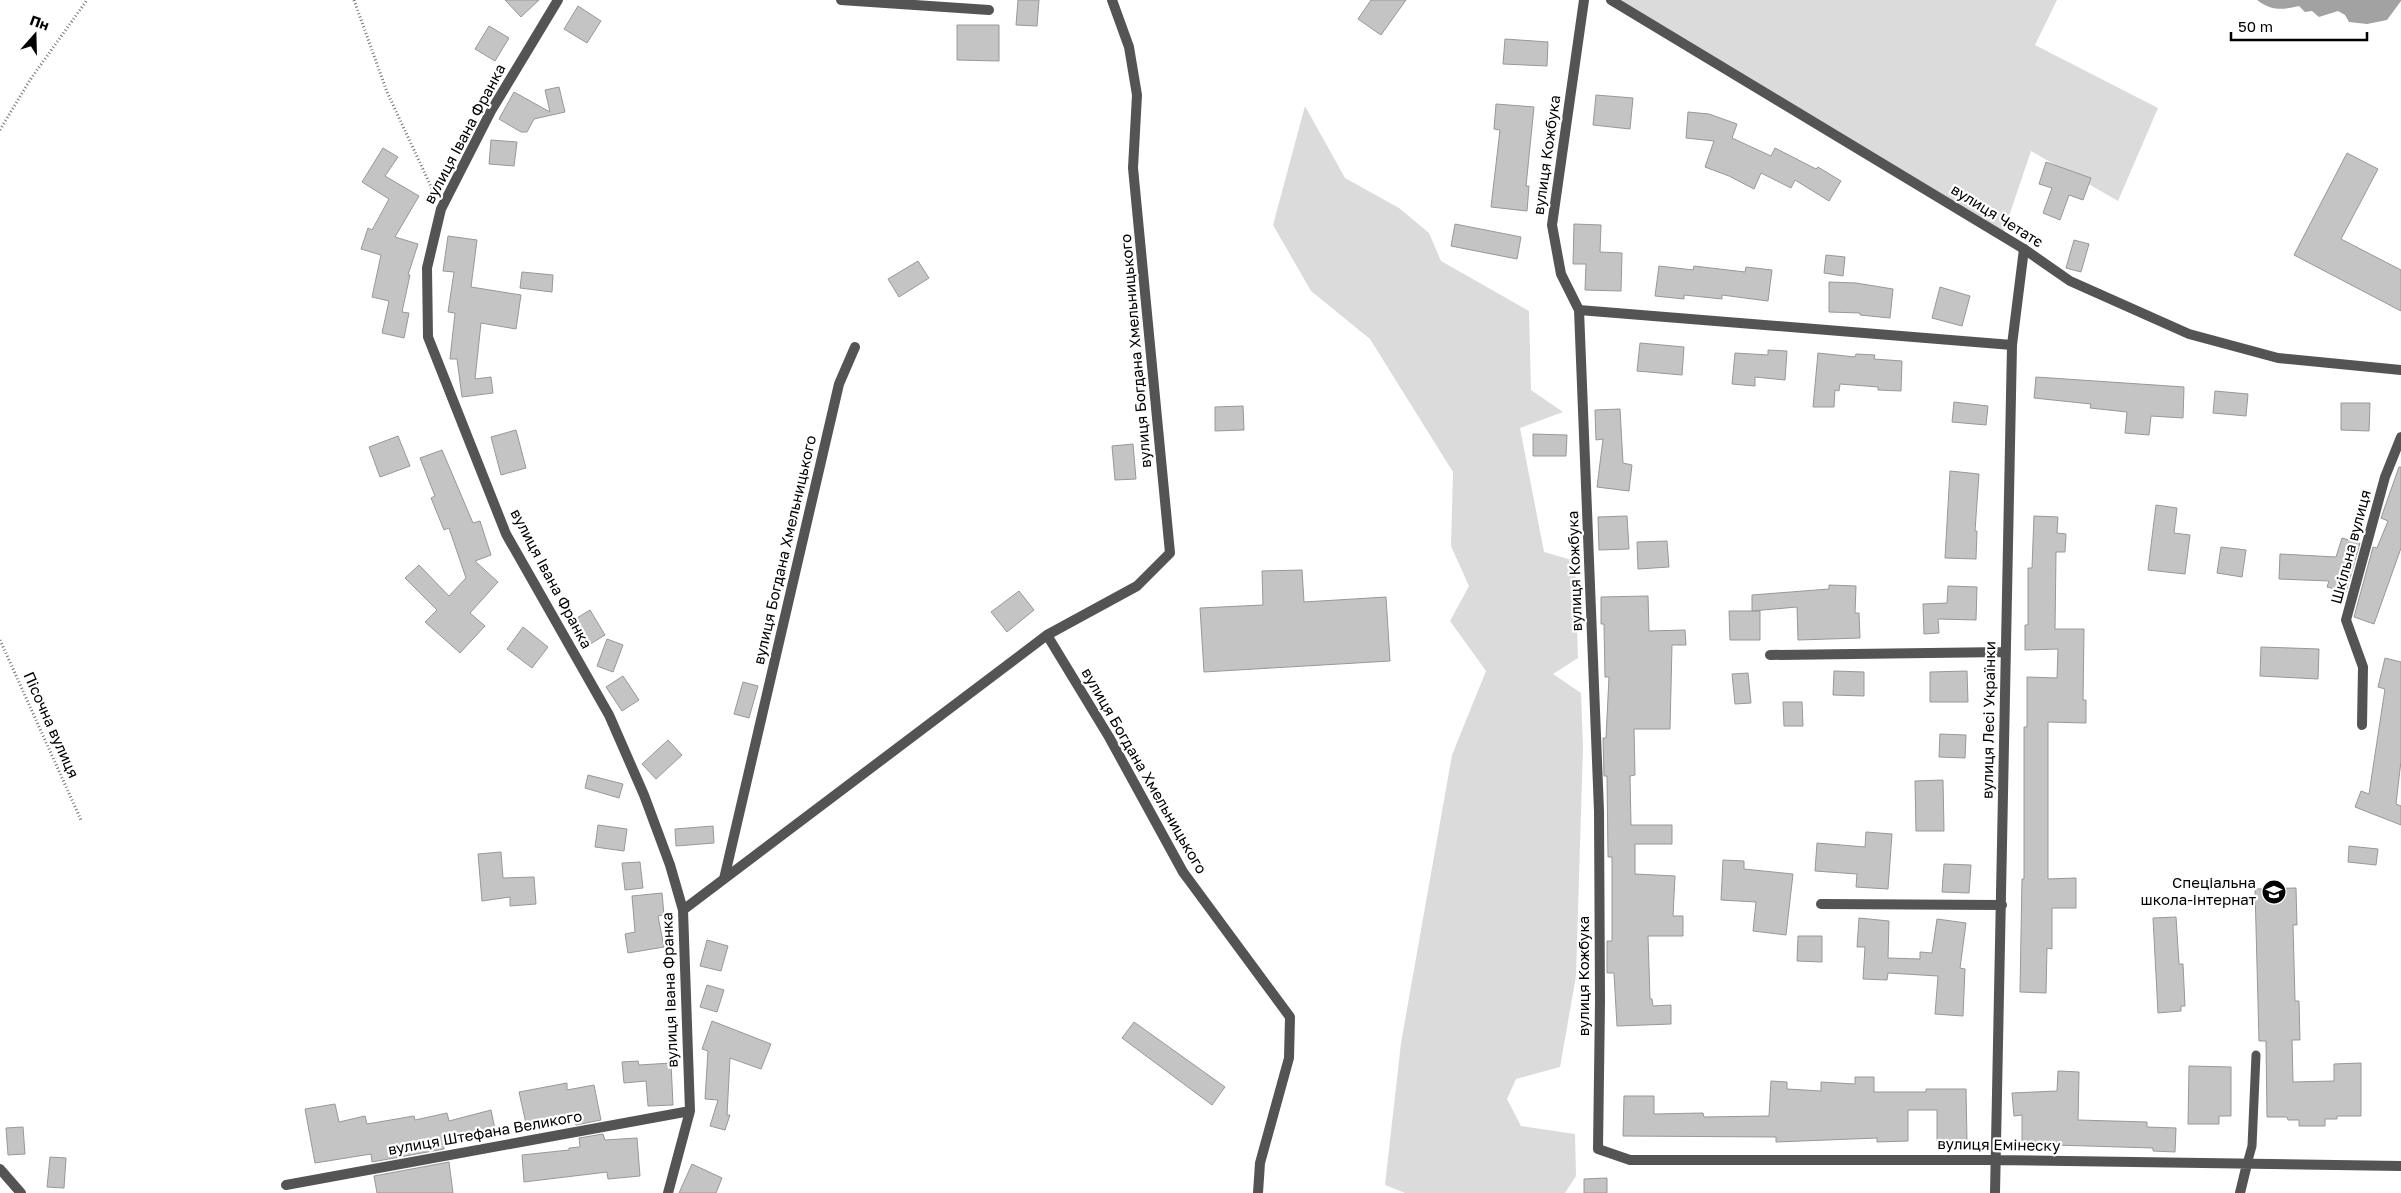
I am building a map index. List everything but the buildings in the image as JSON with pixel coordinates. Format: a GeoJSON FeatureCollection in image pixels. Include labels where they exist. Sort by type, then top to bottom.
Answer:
{"type":"FeatureCollection","features":[{"type":"Feature","properties":{"kind":"street","name":"вулиця Івана Франка"},"geometry":{"type":"LineString","coordinates":[[558,0],[491,111],[441,208],[427,268],[428,337],[506,534],[609,715],[644,795],[683,910],[690,1111],[668,1193]]}},
{"type":"Feature","properties":{"kind":"street"},"geometry":{"type":"LineString","coordinates":[[841,0],[989,10]]}},
{"type":"Feature","properties":{"kind":"street","name":"вулиця Богдана Хмельницького"},"geometry":{"type":"LineString","coordinates":[[683,910],[1047,635],[1137,586],[1170,553],[1133,168],[1137,95],[1129,47],[1112,0]]}},
{"type":"Feature","properties":{"kind":"street","name":"вулиця Кожбука"},"geometry":{"type":"LineString","coordinates":[[1584,0],[1552,225],[1561,274],[1580,310],[1599,811],[1600,1001],[1598,1149]]}},
{"type":"Feature","properties":{"kind":"street","name":"вулиця Четатє"},"geometry":{"type":"LineString","coordinates":[[1611,0],[2024,249],[2070,281],[2189,334],[2278,358],[2401,370]]}},
{"type":"Feature","properties":{"kind":"street","name":"вулиця Лесі Українки"},"geometry":{"type":"LineString","coordinates":[[1995,1193],[2012,345],[2024,249]]}},
{"type":"Feature","properties":{"kind":"street"},"geometry":{"type":"LineString","coordinates":[[1580,310],[2012,345]]}},
{"type":"Feature","properties":{"kind":"street","name":"вулиця Богдана Хмельницького"},"geometry":{"type":"LineString","coordinates":[[724,879],[839,384],[855,347]]}},
{"type":"Feature","properties":{"kind":"street","name":"Шкільна вулиця"},"geometry":{"type":"LineString","coordinates":[[2362,725],[2364,667],[2346,620],[2385,477],[2401,438]]}},
{"type":"Feature","properties":{"kind":"street","name":"вулиця Богдана Хмельницького"},"geometry":{"type":"LineString","coordinates":[[1047,635],[1109,737],[1184,872],[1290,1017],[1289,1058],[1260,1163],[1258,1193]]}},
{"type":"Feature","properties":{"kind":"street"},"geometry":{"type":"LineString","coordinates":[[1770,655],[2005,652]]}},
{"type":"Feature","properties":{"kind":"street"},"geometry":{"type":"LineString","coordinates":[[1821,904],[2002,905]]}},
{"type":"Feature","properties":{"kind":"street","name":"вулиця Штефана Великого"},"geometry":{"type":"LineString","coordinates":[[286,1185],[690,1111]]}},
{"type":"Feature","properties":{"kind":"street","name":"вулиця Емінеску"},"geometry":{"type":"LineString","coordinates":[[1598,1149],[1630,1160],[1996,1160],[2401,1166]]}},
{"type":"Feature","properties":{"kind":"street"},"geometry":{"type":"LineString","coordinates":[[2240,1193],[2248,1164]]}},
{"type":"Feature","properties":{"kind":"street"},"geometry":{"type":"LineString","coordinates":[[0,1169],[21,1193]]}},
{"type":"Feature","properties":{"kind":"lane"},"geometry":{"type":"LineString","coordinates":[[2248,1164],[2252,1146],[2256,1056]]}},
{"type":"Feature","properties":{"kind":"path"},"geometry":{"type":"LineString","coordinates":[[0,130],[30,80],[87,0]]}},
{"type":"Feature","properties":{"kind":"path"},"geometry":{"type":"LineString","coordinates":[[354,0],[387,92],[441,208]]}},
{"type":"Feature","properties":{"kind":"path","name":"Пісочна вулиця"},"geometry":{"type":"LineString","coordinates":[[0,640],[81,820]]}},
{"type":"Feature","properties":{"kind":"shaded area"},"geometry":{"type":"Polygon","coordinates":[[[1617,0],[2057,0],[2035,45],[2158,108],[2118,201],[2031,151],[2002,237],[1617,0]]]}},
{"type":"Feature","properties":{"kind":"shaded area"},"geometry":{"type":"Polygon","coordinates":[[[2257,0],[2401,1],[2387,20],[2367,24],[2349,22],[2345,15],[2338,11],[2319,17],[2312,11],[2305,12],[2299,6],[2277,9],[2262,4],[2257,0]]]}},
{"type":"Feature","properties":{"kind":"shaded area"},"geometry":{"type":"Polygon","coordinates":[[[1305,106],[1345,178],[1399,208],[1429,233],[1441,261],[1529,311],[1531,390],[1563,412],[1520,428],[1544,552],[1575,561],[1578,658],[1553,674],[1581,693],[1583,747],[1576,976],[1560,1067],[1516,1079],[1507,1099],[1521,1126],[1575,1134],[1576,1176],[1565,1193],[1405,1193],[1385,1185],[1401,1043],[1452,755],[1486,671],[1450,621],[1469,586],[1451,546],[1453,472],[1370,339],[1311,291],[1273,225],[1305,106]]]}},
{"type":"Feature","properties":{"kind":"place","name":"Спеціальна школа-інтернат"},"geometry":{"type":"Point","coordinates":[2274,892]}}]}
